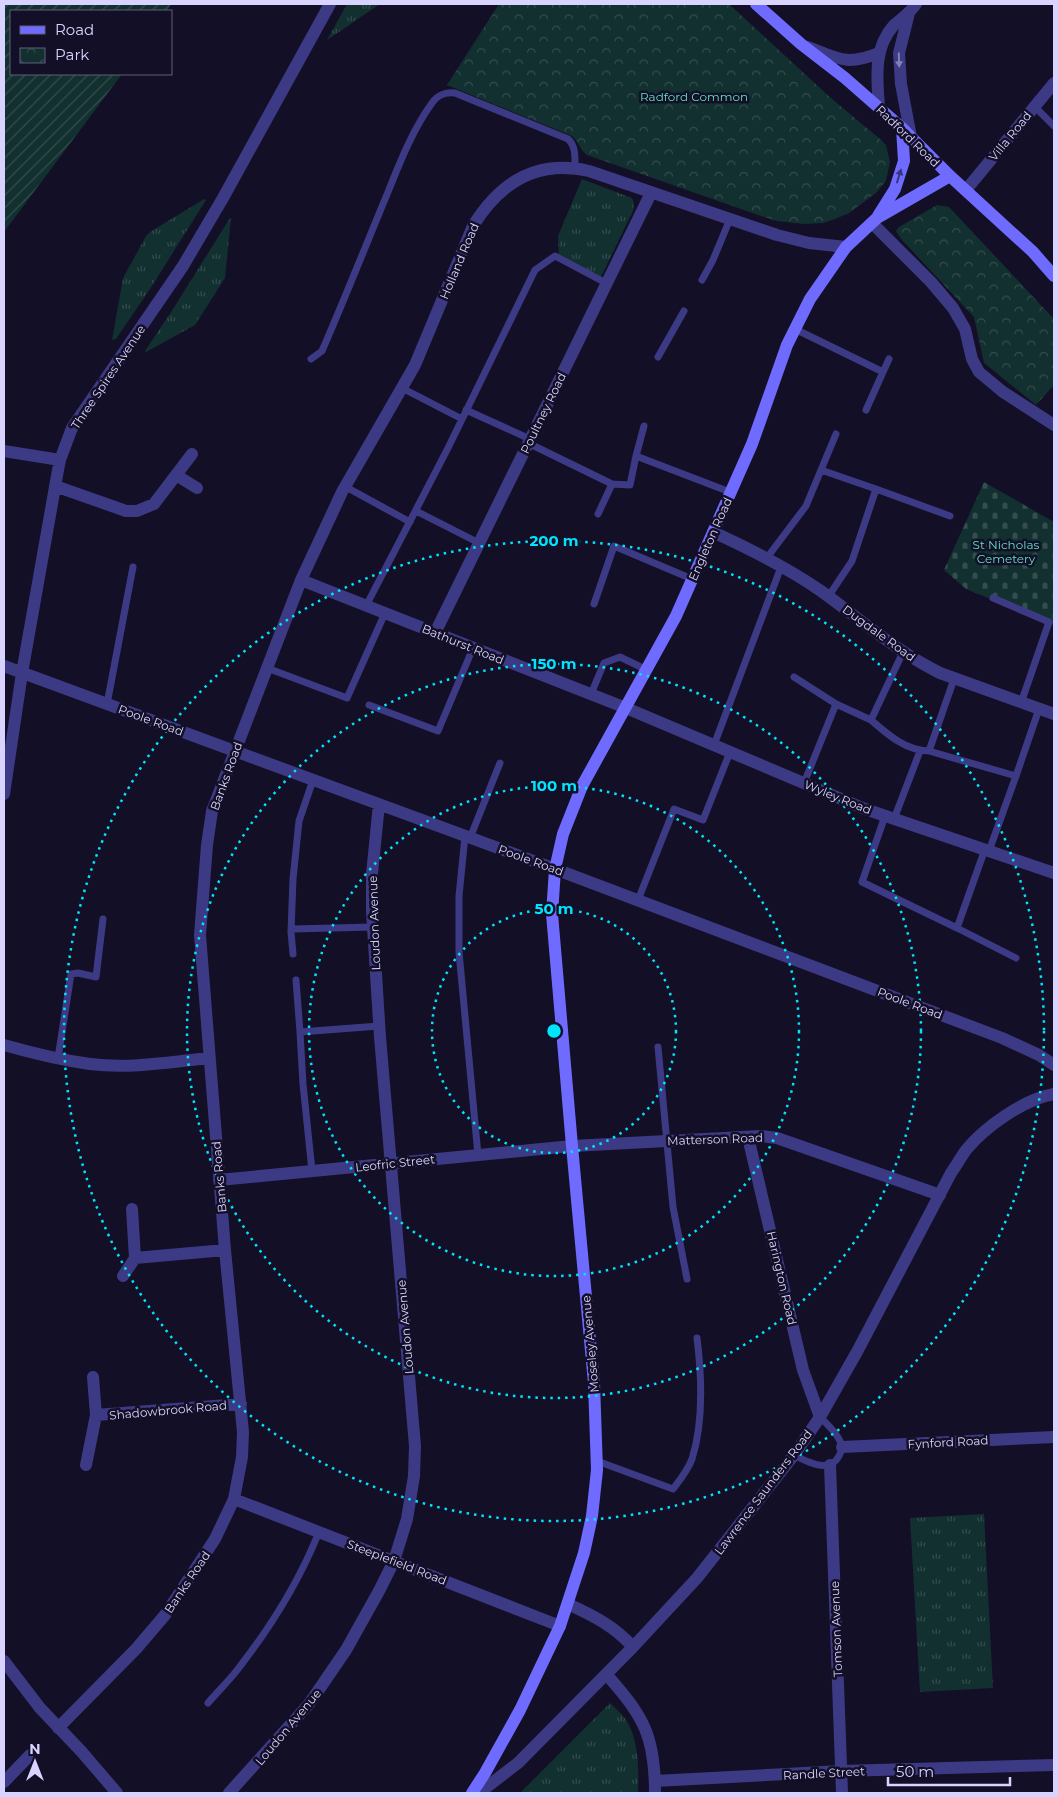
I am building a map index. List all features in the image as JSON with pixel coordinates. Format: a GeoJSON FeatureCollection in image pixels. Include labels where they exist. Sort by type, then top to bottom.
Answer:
{"type":"FeatureCollection","features":[{"type":"Feature","properties":{"kind":"main road","name":"Radford Road"},"geometry":{"type":"LineString","coordinates":[[756,4],[879,107],[950,176],[1033,252],[1054,276]]}},
{"type":"Feature","properties":{"kind":"main road","name":"Engleton Road"},"geometry":{"type":"LineString","coordinates":[[874,221],[895,189],[904,161],[907,133]]}},
{"type":"Feature","properties":{"kind":"main road","name":"Engleton Road"},"geometry":{"type":"LineString","coordinates":[[555,869],[563,834],[582,786],[676,616],[752,444],[788,346],[810,299],[846,247],[874,221],[950,176]]}},
{"type":"Feature","properties":{"kind":"main road","name":"Moseley Avenue"},"geometry":{"type":"LineString","coordinates":[[472,1793],[520,1710],[560,1626],[584,1553],[592,1516],[597,1461],[594,1383],[552,914],[555,869]]}},
{"type":"Feature","properties":{"kind":"street","name":"Three Spires Avenue"},"geometry":{"type":"LineString","coordinates":[[4,794],[22,673],[60,460],[72,428],[183,266],[223,198],[330,4]]}},
{"type":"Feature","properties":{"kind":"street"},"geometry":{"type":"LineString","coordinates":[[879,107],[878,69],[882,42],[894,26],[913,8]]}},
{"type":"Feature","properties":{"kind":"street"},"geometry":{"type":"LineString","coordinates":[[907,133],[899,53],[913,8]]}},
{"type":"Feature","properties":{"kind":"street"},"geometry":{"type":"LineString","coordinates":[[802,44],[836,58],[855,62],[879,54]]}},
{"type":"Feature","properties":{"kind":"street","name":"Villa Road"},"geometry":{"type":"LineString","coordinates":[[966,190],[1054,83]]}},
{"type":"Feature","properties":{"kind":"street","name":"Holland Road"},"geometry":{"type":"LineString","coordinates":[[301,580],[346,487],[415,365],[473,226],[484,207],[499,192],[518,179],[538,171],[556,168],[575,168],[777,235],[809,243],[846,247]]}},
{"type":"Feature","properties":{"kind":"street","name":"Poultney Road"},"geometry":{"type":"LineString","coordinates":[[435,633],[651,192]]}},
{"type":"Feature","properties":{"kind":"street"},"geometry":{"type":"LineString","coordinates":[[874,221],[953,308],[965,329],[972,359],[979,372],[1003,392],[1054,425]]}},
{"type":"Feature","properties":{"kind":"street"},"geometry":{"type":"LineString","coordinates":[[4,451],[60,460]]}},
{"type":"Feature","properties":{"kind":"street"},"geometry":{"type":"LineString","coordinates":[[56,486],[126,512],[137,512],[154,504],[192,454]]}},
{"type":"Feature","properties":{"kind":"street"},"geometry":{"type":"LineString","coordinates":[[176,475],[197,488]]}},
{"type":"Feature","properties":{"kind":"street","name":"Dugdale Road"},"geometry":{"type":"LineString","coordinates":[[714,532],[781,567],[828,596],[903,652],[925,666],[954,679],[1054,714]]}},
{"type":"Feature","properties":{"kind":"street","name":"Bathurst Road"},"geometry":{"type":"LineString","coordinates":[[301,580],[626,708]]}},
{"type":"Feature","properties":{"kind":"street","name":"Banks Road"},"geometry":{"type":"LineString","coordinates":[[58,1728],[136,1649],[165,1615],[215,1539],[234,1499],[242,1457],[243,1432],[209,1058],[200,934],[203,882],[212,811],[301,580]]}},
{"type":"Feature","properties":{"kind":"street","name":"Poole Road"},"geometry":{"type":"LineString","coordinates":[[4,666],[555,869],[1002,1038],[1039,1055],[1054,1065]]}},
{"type":"Feature","properties":{"kind":"street","name":"Wyley Road"},"geometry":{"type":"LineString","coordinates":[[626,708],[890,818],[1054,872]]}},
{"type":"Feature","properties":{"kind":"street","name":"Loudon Avenue"},"geometry":{"type":"LineString","coordinates":[[229,1793],[310,1704],[346,1650],[394,1561],[408,1519],[414,1476],[415,1446],[373,927],[372,874],[379,804]]}},
{"type":"Feature","properties":{"kind":"street"},"geometry":{"type":"LineString","coordinates":[[4,1045],[43,1056],[90,1064],[116,1066],[209,1058]]}},
{"type":"Feature","properties":{"kind":"street","name":"Lawrence Saunders Road"},"geometry":{"type":"LineString","coordinates":[[479,1793],[518,1763],[634,1647],[697,1578],[794,1455],[820,1417],[858,1350],[966,1150],[994,1124],[1017,1109],[1054,1094]]}},
{"type":"Feature","properties":{"kind":"street","name":"Matterson Road"},"geometry":{"type":"LineString","coordinates":[[572,1146],[748,1136],[777,1138],[940,1195]]}},
{"type":"Feature","properties":{"kind":"street","name":"Harington Road"},"geometry":{"type":"LineString","coordinates":[[748,1136],[804,1370],[820,1417]]}},
{"type":"Feature","properties":{"kind":"street","name":"Leofric Street"},"geometry":{"type":"LineString","coordinates":[[219,1180],[572,1146]]}},
{"type":"Feature","properties":{"kind":"street"},"geometry":{"type":"LineString","coordinates":[[123,1276],[135,1258],[132,1208]]}},
{"type":"Feature","properties":{"kind":"street"},"geometry":{"type":"LineString","coordinates":[[135,1258],[225,1250]]}},
{"type":"Feature","properties":{"kind":"street","name":"Shadowbrook Road"},"geometry":{"type":"LineString","coordinates":[[86,1465],[96,1416],[93,1377]]}},
{"type":"Feature","properties":{"kind":"street","name":"Shadowbrook Road"},"geometry":{"type":"LineString","coordinates":[[96,1416],[241,1404]]}},
{"type":"Feature","properties":{"kind":"street","name":"Fynford Road"},"geometry":{"type":"LineString","coordinates":[[842,1447],[1054,1437]]}},
{"type":"Feature","properties":{"kind":"street","name":"Tomson Avenue"},"geometry":{"type":"LineString","coordinates":[[830,1465],[842,1793]]}},
{"type":"Feature","properties":{"kind":"street","name":"Steeplefield Road"},"geometry":{"type":"LineString","coordinates":[[234,1499],[560,1626]]}},
{"type":"Feature","properties":{"kind":"street"},"geometry":{"type":"LineString","coordinates":[[568,1604],[592,1615],[619,1632],[634,1647]]}},
{"type":"Feature","properties":{"kind":"street"},"geometry":{"type":"LineString","coordinates":[[4,1661],[40,1708],[81,1751],[117,1793]]}},
{"type":"Feature","properties":{"kind":"street"},"geometry":{"type":"LineString","coordinates":[[607,1675],[632,1706],[644,1725],[655,1763],[655,1787]]}},
{"type":"Feature","properties":{"kind":"street"},"geometry":{"type":"LineString","coordinates":[[4,1782],[30,1755]]}},
{"type":"Feature","properties":{"kind":"street","name":"Randle Street"},"geometry":{"type":"LineString","coordinates":[[655,1787],[842,1772],[1054,1765]]}},
{"type":"Feature","properties":{"kind":"lane"},"geometry":{"type":"LineString","coordinates":[[311,359],[322,351],[401,162],[413,136],[436,97],[448,92],[455,93],[568,138],[574,148],[575,168]]}},
{"type":"Feature","properties":{"kind":"lane"},"geometry":{"type":"LineString","coordinates":[[1034,106],[1054,126]]}},
{"type":"Feature","properties":{"kind":"lane"},"geometry":{"type":"LineString","coordinates":[[702,280],[713,260],[730,220]]}},
{"type":"Feature","properties":{"kind":"lane"},"geometry":{"type":"LineString","coordinates":[[366,606],[416,511],[535,270],[555,256],[606,283]]}},
{"type":"Feature","properties":{"kind":"lane"},"geometry":{"type":"LineString","coordinates":[[658,358],[684,311]]}},
{"type":"Feature","properties":{"kind":"lane"},"geometry":{"type":"LineString","coordinates":[[795,329],[883,372]]}},
{"type":"Feature","properties":{"kind":"lane"},"geometry":{"type":"LineString","coordinates":[[866,410],[889,358]]}},
{"type":"Feature","properties":{"kind":"lane"},"geometry":{"type":"LineString","coordinates":[[402,388],[462,419]]}},
{"type":"Feature","properties":{"kind":"lane"},"geometry":{"type":"LineString","coordinates":[[466,410],[612,484],[630,485],[644,426]]}},
{"type":"Feature","properties":{"kind":"lane"},"geometry":{"type":"LineString","coordinates":[[766,560],[806,506],[836,434]]}},
{"type":"Feature","properties":{"kind":"lane"},"geometry":{"type":"LineString","coordinates":[[636,456],[730,492]]}},
{"type":"Feature","properties":{"kind":"lane"},"geometry":{"type":"LineString","coordinates":[[821,470],[950,516]]}},
{"type":"Feature","properties":{"kind":"lane"},"geometry":{"type":"LineString","coordinates":[[598,514],[612,484]]}},
{"type":"Feature","properties":{"kind":"lane"},"geometry":{"type":"LineString","coordinates":[[346,487],[410,522]]}},
{"type":"Feature","properties":{"kind":"lane"},"geometry":{"type":"LineString","coordinates":[[828,596],[852,561],[876,489]]}},
{"type":"Feature","properties":{"kind":"lane"},"geometry":{"type":"LineString","coordinates":[[416,511],[479,543]]}},
{"type":"Feature","properties":{"kind":"lane"},"geometry":{"type":"LineString","coordinates":[[594,604],[614,546],[692,579]]}},
{"type":"Feature","properties":{"kind":"lane"},"geometry":{"type":"LineString","coordinates":[[107,704],[133,567]]}},
{"type":"Feature","properties":{"kind":"lane"},"geometry":{"type":"LineString","coordinates":[[714,745],[781,567]]}},
{"type":"Feature","properties":{"kind":"lane"},"geometry":{"type":"LineString","coordinates":[[994,598],[1052,624],[1022,703]]}},
{"type":"Feature","properties":{"kind":"lane"},"geometry":{"type":"LineString","coordinates":[[267,668],[348,698],[385,613]]}},
{"type":"Feature","properties":{"kind":"lane"},"geometry":{"type":"LineString","coordinates":[[369,705],[438,731],[473,648]]}},
{"type":"Feature","properties":{"kind":"lane"},"geometry":{"type":"LineString","coordinates":[[871,720],[903,652]]}},
{"type":"Feature","properties":{"kind":"lane"},"geometry":{"type":"LineString","coordinates":[[591,694],[604,663],[620,657],[647,670]]}},
{"type":"Feature","properties":{"kind":"lane"},"geometry":{"type":"LineString","coordinates":[[794,678],[836,704],[871,720],[888,735],[920,751],[929,750],[1016,776]]}},
{"type":"Feature","properties":{"kind":"lane"},"geometry":{"type":"LineString","coordinates":[[929,750],[954,679]]}},
{"type":"Feature","properties":{"kind":"lane"},"geometry":{"type":"LineString","coordinates":[[804,783],[836,704]]}},
{"type":"Feature","properties":{"kind":"lane"},"geometry":{"type":"LineString","coordinates":[[957,928],[1016,776],[1039,709]]}},
{"type":"Feature","properties":{"kind":"lane"},"geometry":{"type":"LineString","coordinates":[[920,751],[862,882],[1016,958]]}},
{"type":"Feature","properties":{"kind":"lane"},"geometry":{"type":"LineString","coordinates":[[638,900],[674,809],[703,820],[730,752]]}},
{"type":"Feature","properties":{"kind":"lane"},"geometry":{"type":"LineString","coordinates":[[478,1154],[459,952],[459,896],[468,837],[500,762]]}},
{"type":"Feature","properties":{"kind":"lane"},"geometry":{"type":"LineString","coordinates":[[293,954],[293,880],[299,821],[313,780]]}},
{"type":"Feature","properties":{"kind":"lane"},"geometry":{"type":"LineString","coordinates":[[58,1058],[71,974],[78,973],[96,976],[103,919]]}},
{"type":"Feature","properties":{"kind":"lane"},"geometry":{"type":"LineString","coordinates":[[292,929],[373,927]]}},
{"type":"Feature","properties":{"kind":"lane"},"geometry":{"type":"LineString","coordinates":[[296,980],[303,1084],[312,1171]]}},
{"type":"Feature","properties":{"kind":"lane"},"geometry":{"type":"LineString","coordinates":[[300,1032],[380,1026]]}},
{"type":"Feature","properties":{"kind":"lane"},"geometry":{"type":"LineString","coordinates":[[658,1047],[673,1207],[687,1279]]}},
{"type":"Feature","properties":{"kind":"lane"},"geometry":{"type":"LineString","coordinates":[[597,1461],[674,1489],[691,1460],[700,1423],[701,1386],[697,1338]]}},
{"type":"Feature","properties":{"kind":"lane"},"geometry":{"type":"LineString","coordinates":[[794,1455],[818,1465],[830,1465],[838,1458],[842,1447],[839,1439],[820,1417]]}},
{"type":"Feature","properties":{"kind":"lane"},"geometry":{"type":"LineString","coordinates":[[208,1703],[240,1666],[264,1634],[308,1561],[320,1532]]}},
{"type":"Feature","properties":{"kind":"green space"},"geometry":{"type":"Polygon","coordinates":[[[4,4],[171,4],[168,10],[10,10],[10,75],[121,75],[4,232],[4,4]]]}},
{"type":"Feature","properties":{"kind":"green space"},"geometry":{"type":"Polygon","coordinates":[[[347,4],[380,4],[327,40],[347,4]]]}},
{"type":"Feature","properties":{"kind":"green space","name":"Radford Common"},"geometry":{"type":"Polygon","coordinates":[[[499,4],[729,4],[832,99],[886,145],[890,162],[886,181],[876,193],[849,213],[823,223],[804,224],[777,221],[761,216],[587,155],[572,136],[447,85],[499,4]]]}},
{"type":"Feature","properties":{"kind":"green space"},"geometry":{"type":"Polygon","coordinates":[[[582,179],[632,198],[634,203],[633,211],[600,279],[559,257],[558,236],[582,179]]]}},
{"type":"Feature","properties":{"kind":"green space"},"geometry":{"type":"Polygon","coordinates":[[[204,199],[206,200],[150,289],[116,339],[112,340],[123,278],[146,236],[204,199]]]}},
{"type":"Feature","properties":{"kind":"green space"},"geometry":{"type":"Polygon","coordinates":[[[937,205],[949,207],[1054,319],[1054,385],[1036,405],[984,363],[974,317],[902,240],[896,231],[899,227],[937,205]]]}},
{"type":"Feature","properties":{"kind":"green space"},"geometry":{"type":"Polygon","coordinates":[[[230,218],[225,278],[195,325],[146,352],[145,351],[230,218]]]}},
{"type":"Feature","properties":{"kind":"green space","name":"St Nicholas Cemetery"},"geometry":{"type":"Polygon","coordinates":[[[984,482],[1054,522],[1054,625],[966,589],[944,570],[984,482]]]}},
{"type":"Feature","properties":{"kind":"green space"},"geometry":{"type":"Polygon","coordinates":[[[984,1514],[993,1688],[920,1692],[910,1518],[984,1514]]]}},
{"type":"Feature","properties":{"kind":"green space"},"geometry":{"type":"Polygon","coordinates":[[[610,1703],[624,1717],[633,1734],[638,1764],[638,1793],[520,1793],[610,1703]]]}}]}
